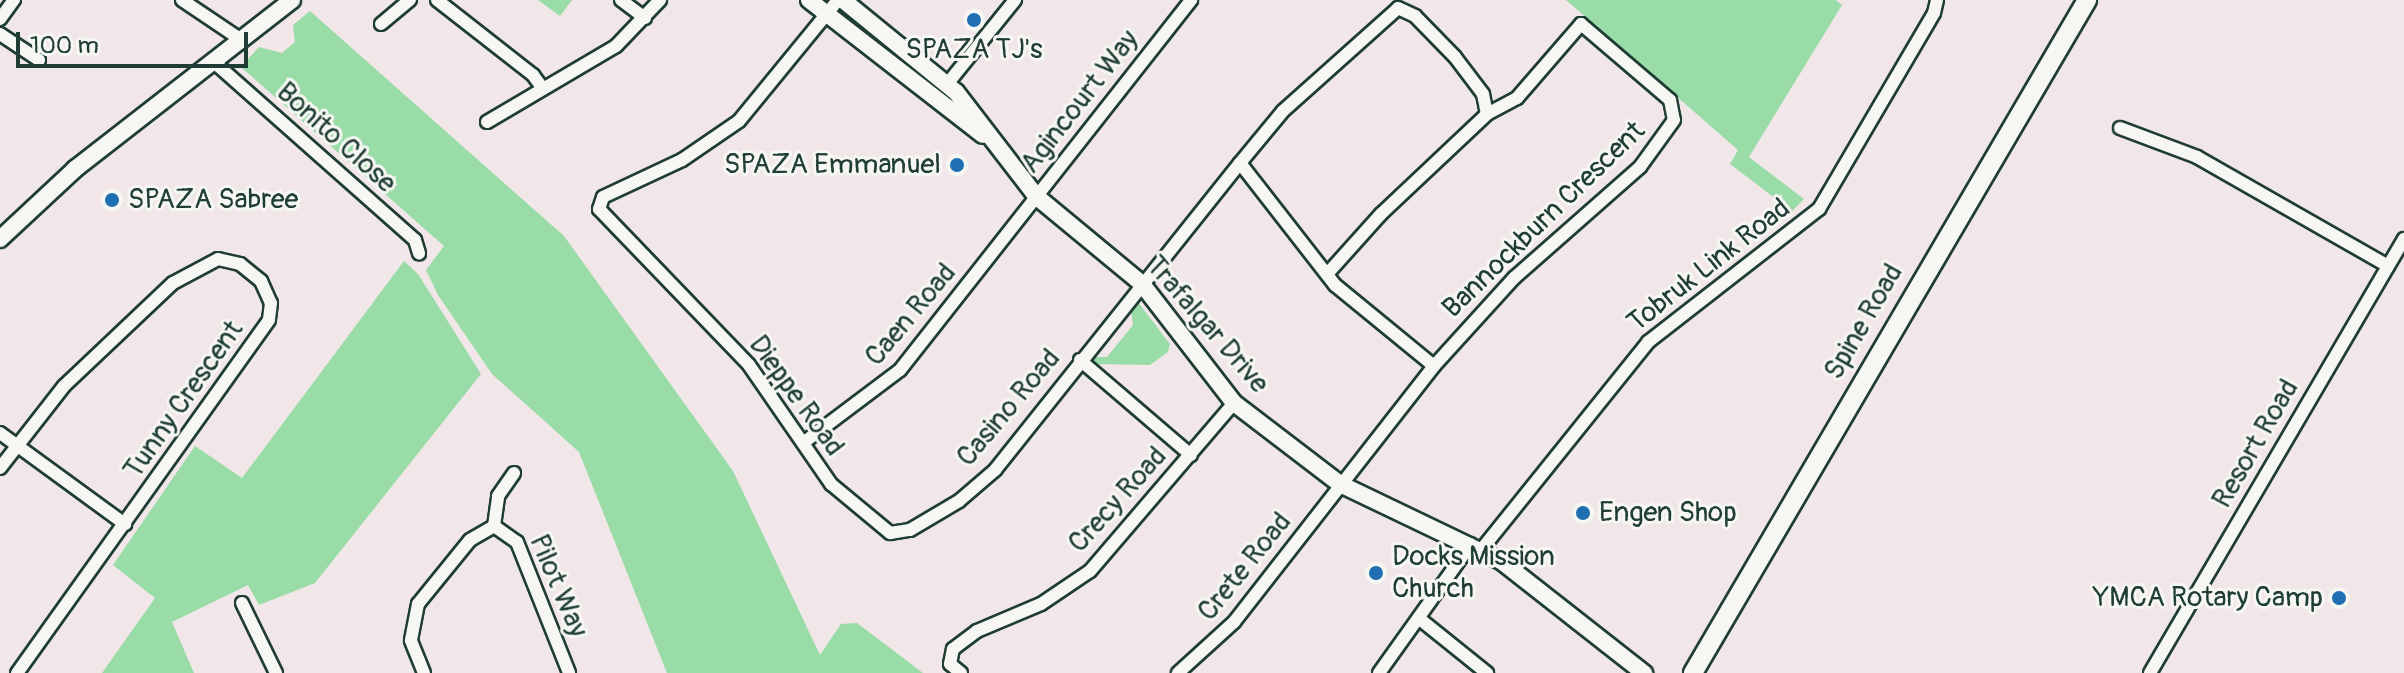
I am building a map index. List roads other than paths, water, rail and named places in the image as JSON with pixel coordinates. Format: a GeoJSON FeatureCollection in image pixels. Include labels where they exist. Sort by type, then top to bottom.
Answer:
{"type":"FeatureCollection","features":[{"type":"Feature","properties":{"kind":"main road","name":"Spine Road"},"geometry":{"type":"LineString","coordinates":[[1693,673],[2087,0]]}},
{"type":"Feature","properties":{"kind":"street"},"geometry":{"type":"LineString","coordinates":[[0,19],[14,0]]}},
{"type":"Feature","properties":{"kind":"street"},"geometry":{"type":"LineString","coordinates":[[182,0],[243,41]]}},
{"type":"Feature","properties":{"kind":"street"},"geometry":{"type":"LineString","coordinates":[[0,239],[75,169],[292,0]]}},
{"type":"Feature","properties":{"kind":"street"},"geometry":{"type":"LineString","coordinates":[[381,24],[410,0]]}},
{"type":"Feature","properties":{"kind":"street"},"geometry":{"type":"LineString","coordinates":[[437,0],[533,75],[543,89]]}},
{"type":"Feature","properties":{"kind":"street"},"geometry":{"type":"LineString","coordinates":[[621,0],[645,18]]}},
{"type":"Feature","properties":{"kind":"street"},"geometry":{"type":"LineString","coordinates":[[487,122],[616,46],[660,0]]}},
{"type":"Feature","properties":{"kind":"street","name":"Trafalgar Drive"},"geometry":{"type":"LineString","coordinates":[[809,0],[991,140]]}},
{"type":"Feature","properties":{"kind":"street"},"geometry":{"type":"LineString","coordinates":[[827,14],[840,0]]}},
{"type":"Feature","properties":{"kind":"street","name":"Trafalgar Drive"},"geometry":{"type":"LineString","coordinates":[[840,0],[948,83],[1037,197],[1142,284],[1234,403],[1340,484],[1476,547],[1644,673]]}},
{"type":"Feature","properties":{"kind":"street"},"geometry":{"type":"LineString","coordinates":[[948,83],[1015,0]]}},
{"type":"Feature","properties":{"kind":"street","name":"Agincourt Way"},"geometry":{"type":"LineString","coordinates":[[1037,197],[1191,0]]}},
{"type":"Feature","properties":{"kind":"street","name":"Tobruk Link Road"},"geometry":{"type":"LineString","coordinates":[[1379,673],[1476,547],[1648,342],[1819,209],[1934,13],[1937,0]]}},
{"type":"Feature","properties":{"kind":"street","name":"Casino Road"},"geometry":{"type":"LineString","coordinates":[[890,533],[910,530],[949,508],[995,470],[1080,360],[1283,111],[1398,8],[1415,16],[1455,57],[1483,94],[1487,114]]}},
{"type":"Feature","properties":{"kind":"street","name":"Dieppe Road"},"geometry":{"type":"LineString","coordinates":[[827,14],[739,121],[682,160],[603,197],[600,214],[737,351],[831,484],[890,533]]}},
{"type":"Feature","properties":{"kind":"street","name":"Bannockburn Crescent"},"geometry":{"type":"LineString","coordinates":[[1328,273],[1381,214],[1487,114],[1517,98],[1581,24],[1676,111],[1669,130],[1640,167],[1514,278],[1434,366]]}},
{"type":"Feature","properties":{"kind":"street"},"geometry":{"type":"LineString","coordinates":[[0,34],[39,60]]}},
{"type":"Feature","properties":{"kind":"street","name":"Bonito Close"},"geometry":{"type":"LineString","coordinates":[[215,63],[415,240],[419,253]]}},
{"type":"Feature","properties":{"kind":"street"},"geometry":{"type":"LineString","coordinates":[[2120,128],[2197,157],[2388,266]]}},
{"type":"Feature","properties":{"kind":"street"},"geometry":{"type":"LineString","coordinates":[[1240,163],[1309,257],[1350,298],[1434,366]]}},
{"type":"Feature","properties":{"kind":"street","name":"Caen Road"},"geometry":{"type":"LineString","coordinates":[[803,443],[900,370],[1037,197]]}},
{"type":"Feature","properties":{"kind":"street","name":"Resort Road"},"geometry":{"type":"LineString","coordinates":[[2150,673],[2404,239]]}},
{"type":"Feature","properties":{"kind":"street","name":"Tunny Crescent"},"geometry":{"type":"LineString","coordinates":[[0,468],[84,364],[173,283],[208,262],[240,264],[268,293],[269,320],[17,673]]}},
{"type":"Feature","properties":{"kind":"street"},"geometry":{"type":"LineString","coordinates":[[1080,360],[1191,455]]}},
{"type":"Feature","properties":{"kind":"street","name":"Crete Road"},"geometry":{"type":"LineString","coordinates":[[1178,673],[1234,622],[1434,366]]}},
{"type":"Feature","properties":{"kind":"street","name":"Crecy Road"},"geometry":{"type":"LineString","coordinates":[[961,673],[950,664],[953,649],[977,631],[1041,604],[1090,571],[1234,403]]}},
{"type":"Feature","properties":{"kind":"street"},"geometry":{"type":"LineString","coordinates":[[0,433],[125,524]]}},
{"type":"Feature","properties":{"kind":"street","name":"Pilot Way"},"geometry":{"type":"LineString","coordinates":[[494,526],[498,496],[514,473]]}},
{"type":"Feature","properties":{"kind":"street","name":"Pilot Way"},"geometry":{"type":"LineString","coordinates":[[424,673],[411,640],[418,604],[470,540],[494,526]]}},
{"type":"Feature","properties":{"kind":"street","name":"Pilot Way"},"geometry":{"type":"LineString","coordinates":[[494,526],[517,542],[569,673]]}},
{"type":"Feature","properties":{"kind":"street"},"geometry":{"type":"LineString","coordinates":[[242,603],[276,673]]}},
{"type":"Feature","properties":{"kind":"street"},"geometry":{"type":"LineString","coordinates":[[1421,620],[1487,673]]}},
{"type":"Feature","properties":{"kind":"place","name":"SPAZA TJ's"},"geometry":{"type":"Point","coordinates":[974,20]}},
{"type":"Feature","properties":{"kind":"place","name":"SPAZA Emmanuel"},"geometry":{"type":"Point","coordinates":[957,165]}},
{"type":"Feature","properties":{"kind":"place","name":"SPAZA Sabree"},"geometry":{"type":"Point","coordinates":[112,200]}},
{"type":"Feature","properties":{"kind":"place","name":"Engen Shop"},"geometry":{"type":"Point","coordinates":[1583,513]}},
{"type":"Feature","properties":{"kind":"place","name":"Docks Mission Church"},"geometry":{"type":"Point","coordinates":[1376,573]}},
{"type":"Feature","properties":{"kind":"place","name":"YMCA Rotary Camp"},"geometry":{"type":"Point","coordinates":[2339,598]}}]}
